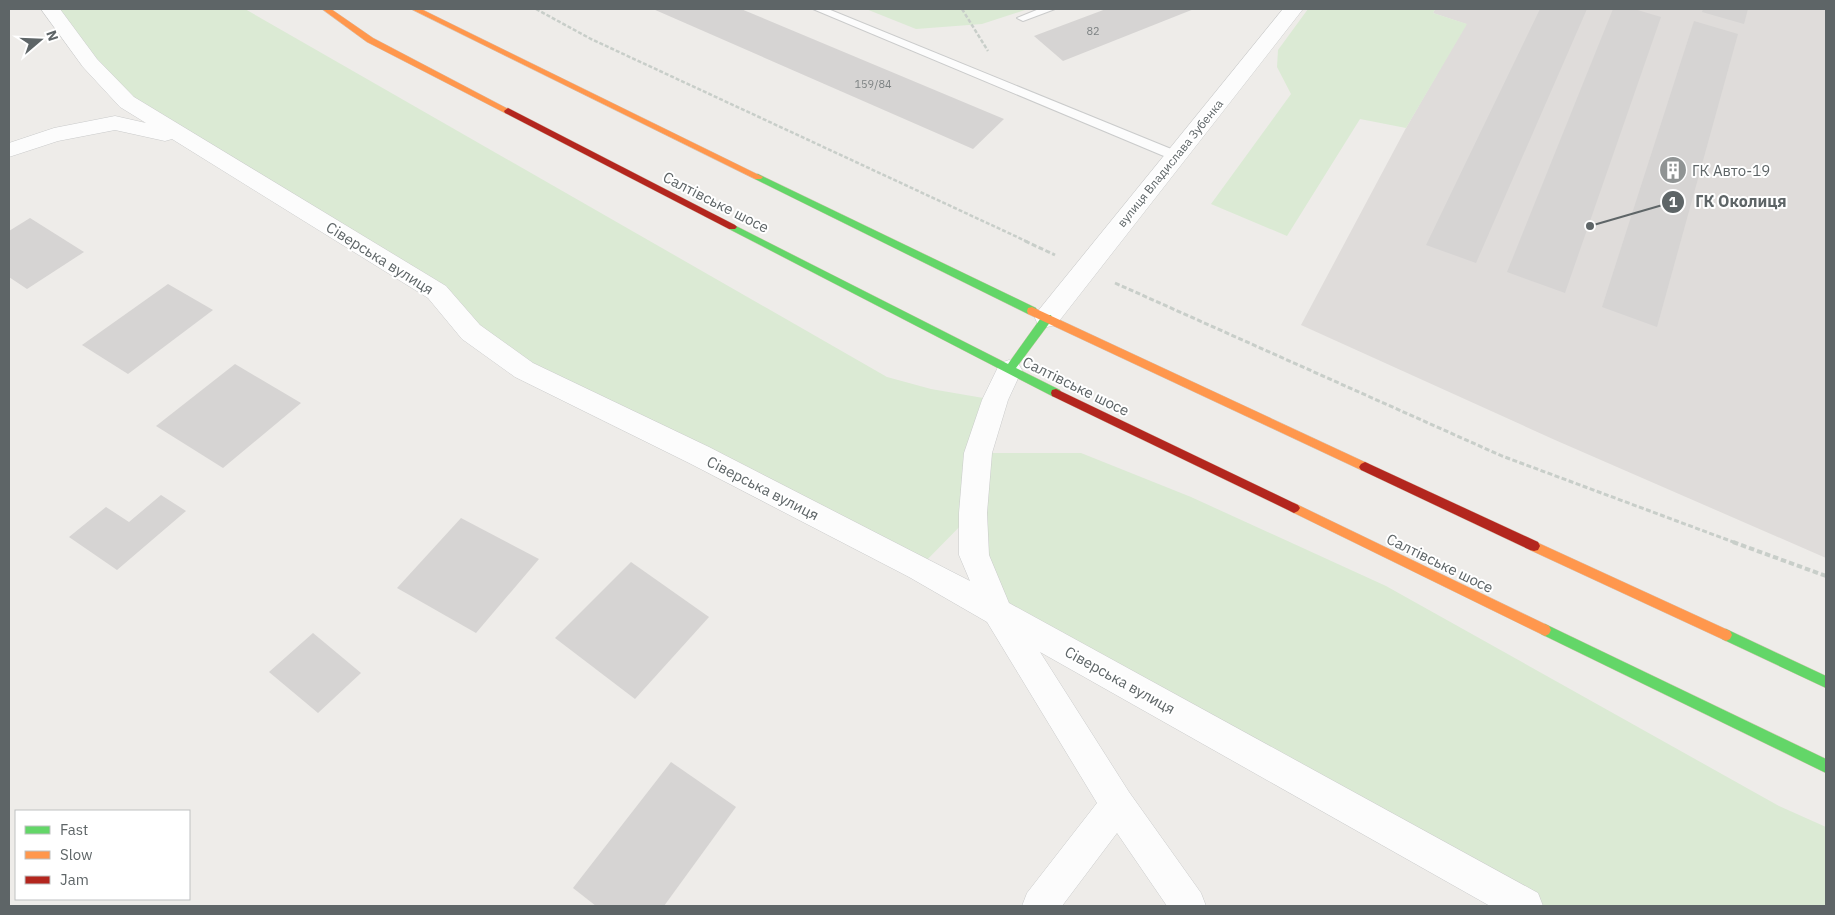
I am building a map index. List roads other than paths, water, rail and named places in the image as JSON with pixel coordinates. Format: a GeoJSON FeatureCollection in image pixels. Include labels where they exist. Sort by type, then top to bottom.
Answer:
{"type":"FeatureCollection","features":[{"type":"Feature","properties":{"kind":"main road","name":"Салтівське шосе"},"geometry":{"type":"LineString","coordinates":[[326,9],[370,40],[1009,370],[1826,766]]}},
{"type":"Feature","properties":{"kind":"main road"},"geometry":{"type":"LineString","coordinates":[[415,9],[1047,318],[1826,682]]}},
{"type":"Feature","properties":{"kind":"main road"},"geometry":{"type":"LineString","coordinates":[[1009,370],[1047,318]]}},
{"type":"Feature","properties":{"kind":"street","name":"Сіверська вулиця"},"geometry":{"type":"LineString","coordinates":[[50,9],[90,63],[127,102],[437,292],[471,332],[524,370],[708,460],[919,568],[1525,906]]}},
{"type":"Feature","properties":{"kind":"street","name":"вулиця Владислава Зубенка"},"geometry":{"type":"LineString","coordinates":[[1047,318],[1084,269],[1293,9]]}},
{"type":"Feature","properties":{"kind":"street"},"geometry":{"type":"LineString","coordinates":[[9,150],[54,135],[115,123],[184,138]]}},
{"type":"Feature","properties":{"kind":"street"},"geometry":{"type":"LineString","coordinates":[[1009,370],[995,400],[978,453],[973,513],[974,555],[998,612],[1118,804],[1188,906]]}},
{"type":"Feature","properties":{"kind":"street"},"geometry":{"type":"LineString","coordinates":[[1040,906],[1118,804]]}},
{"type":"Feature","properties":{"kind":"lane"},"geometry":{"type":"LineString","coordinates":[[819,9],[1176,156]]}},
{"type":"Feature","properties":{"kind":"lane"},"geometry":{"type":"LineString","coordinates":[[1023,18],[1049,9]]}},
{"type":"Feature","properties":{"kind":"place","name":"ГК Авто-19"},"geometry":{"type":"Point","coordinates":[1673,170]}},
{"type":"Feature","properties":{"kind":"place","name":"ГК Околиця"},"geometry":{"type":"Point","coordinates":[1590,226]}}]}
